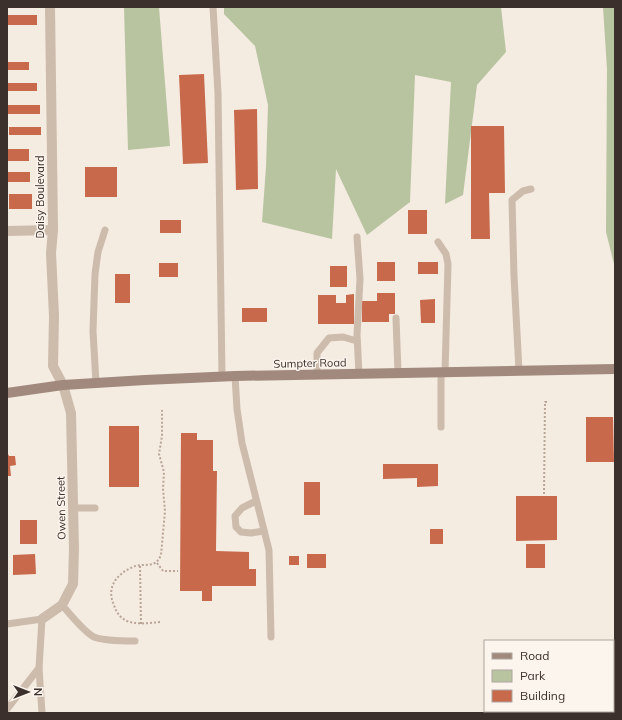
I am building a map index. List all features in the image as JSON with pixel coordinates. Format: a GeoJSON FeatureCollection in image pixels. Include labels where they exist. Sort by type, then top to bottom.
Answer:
{"type":"FeatureCollection","features":[{"type":"Feature","properties":{"kind":"street","name":"Daisy Boulevard"},"geometry":{"type":"LineString","coordinates":[[50,7],[53,230],[51,253],[54,316],[53,366],[63,385]]}},
{"type":"Feature","properties":{"kind":"street"},"geometry":{"type":"LineString","coordinates":[[7,231],[53,230]]}},
{"type":"Feature","properties":{"kind":"street","name":"Sumpter Road"},"geometry":{"type":"LineString","coordinates":[[7,393],[63,385],[235,376],[615,369]]}},
{"type":"Feature","properties":{"kind":"street","name":"Owen Street"},"geometry":{"type":"LineString","coordinates":[[42,619],[62,605],[73,584],[71,413],[63,385]]}},
{"type":"Feature","properties":{"kind":"lane"},"geometry":{"type":"LineString","coordinates":[[213,7],[218,93],[222,377]]}},
{"type":"Feature","properties":{"kind":"lane"},"geometry":{"type":"LineString","coordinates":[[519,371],[512,200],[523,191],[531,189]]}},
{"type":"Feature","properties":{"kind":"lane"},"geometry":{"type":"LineString","coordinates":[[96,383],[93,330],[95,274],[98,252],[105,230]]}},
{"type":"Feature","properties":{"kind":"lane"},"geometry":{"type":"LineString","coordinates":[[357,237],[360,279],[357,341],[359,374]]}},
{"type":"Feature","properties":{"kind":"lane"},"geometry":{"type":"LineString","coordinates":[[438,242],[446,254],[448,264],[441,427]]}},
{"type":"Feature","properties":{"kind":"lane"},"geometry":{"type":"LineString","coordinates":[[396,318],[398,373]]}},
{"type":"Feature","properties":{"kind":"lane"},"geometry":{"type":"LineString","coordinates":[[317,375],[317,353],[329,338],[343,337],[357,341]]}},
{"type":"Feature","properties":{"kind":"lane"},"geometry":{"type":"LineString","coordinates":[[235,376],[237,409],[242,444],[269,550],[270,637]]}},
{"type":"Feature","properties":{"kind":"lane"},"geometry":{"type":"LineString","coordinates":[[256,501],[242,508],[235,516],[236,527],[241,532],[251,533],[264,531]]}},
{"type":"Feature","properties":{"kind":"lane"},"geometry":{"type":"LineString","coordinates":[[73,508],[95,508]]}},
{"type":"Feature","properties":{"kind":"lane"},"geometry":{"type":"LineString","coordinates":[[62,605],[80,625],[94,637],[115,641],[135,641]]}},
{"type":"Feature","properties":{"kind":"lane"},"geometry":{"type":"LineString","coordinates":[[7,624],[42,619],[39,668],[42,713]]}},
{"type":"Feature","properties":{"kind":"lane"},"geometry":{"type":"LineString","coordinates":[[7,709],[39,668]]}},
{"type":"Feature","properties":{"kind":"path"},"geometry":{"type":"LineString","coordinates":[[544,494],[545,402],[547,402]]}},
{"type":"Feature","properties":{"kind":"path"},"geometry":{"type":"LineString","coordinates":[[160,622],[141,624],[132,623],[125,620],[117,613],[110,598],[113,581],[134,566],[156,562],[159,560],[161,555],[165,511],[163,489],[164,472],[159,454],[162,436],[162,410]]}},
{"type":"Feature","properties":{"kind":"path"},"geometry":{"type":"LineString","coordinates":[[156,562],[163,571],[178,571]]}},
{"type":"Feature","properties":{"kind":"path"},"geometry":{"type":"LineString","coordinates":[[140,566],[141,624]]}},
{"type":"Feature","properties":{"kind":"green space"},"geometry":{"type":"Polygon","coordinates":[[[124,7],[159,7],[170,146],[128,150],[124,7]]]}},
{"type":"Feature","properties":{"kind":"green space"},"geometry":{"type":"Polygon","coordinates":[[[224,7],[501,7],[506,52],[477,85],[463,195],[445,204],[451,82],[415,75],[410,202],[367,235],[336,169],[332,239],[262,222],[268,105],[255,46],[224,14],[224,7]]]}},
{"type":"Feature","properties":{"kind":"green space"},"geometry":{"type":"Polygon","coordinates":[[[603,7],[615,7],[615,268],[606,232],[607,69],[603,7]]]}},
{"type":"Feature","properties":{"kind":"building"},"geometry":{"type":"Polygon","coordinates":[[[8,15],[37,15],[37,25],[8,25],[8,15]]]}},
{"type":"Feature","properties":{"kind":"building"},"geometry":{"type":"Polygon","coordinates":[[[7,62],[29,62],[29,70],[7,70],[7,62]]]}},
{"type":"Feature","properties":{"kind":"building"},"geometry":{"type":"Polygon","coordinates":[[[204,74],[208,163],[183,164],[179,75],[204,74]]]}},
{"type":"Feature","properties":{"kind":"building"},"geometry":{"type":"Polygon","coordinates":[[[7,83],[37,83],[37,91],[7,91],[7,83]]]}},
{"type":"Feature","properties":{"kind":"building"},"geometry":{"type":"Polygon","coordinates":[[[7,105],[40,105],[40,114],[7,114],[7,105]]]}},
{"type":"Feature","properties":{"kind":"building"},"geometry":{"type":"Polygon","coordinates":[[[257,109],[258,189],[236,190],[234,110],[257,109]]]}},
{"type":"Feature","properties":{"kind":"building"},"geometry":{"type":"Polygon","coordinates":[[[471,126],[504,126],[505,193],[489,193],[490,239],[471,239],[471,126]]]}},
{"type":"Feature","properties":{"kind":"building"},"geometry":{"type":"Polygon","coordinates":[[[9,127],[41,127],[41,135],[9,135],[9,127]]]}},
{"type":"Feature","properties":{"kind":"building"},"geometry":{"type":"Polygon","coordinates":[[[7,149],[29,149],[29,161],[7,161],[7,149]]]}},
{"type":"Feature","properties":{"kind":"building"},"geometry":{"type":"Polygon","coordinates":[[[85,167],[117,167],[117,197],[85,197],[85,167]]]}},
{"type":"Feature","properties":{"kind":"building"},"geometry":{"type":"Polygon","coordinates":[[[7,172],[30,172],[30,182],[7,182],[7,172]]]}},
{"type":"Feature","properties":{"kind":"building"},"geometry":{"type":"Polygon","coordinates":[[[9,194],[32,194],[32,209],[9,209],[9,194]]]}},
{"type":"Feature","properties":{"kind":"building"},"geometry":{"type":"Polygon","coordinates":[[[408,210],[427,210],[427,234],[408,234],[408,210]]]}},
{"type":"Feature","properties":{"kind":"building"},"geometry":{"type":"Polygon","coordinates":[[[160,220],[181,220],[181,233],[160,233],[160,220]]]}},
{"type":"Feature","properties":{"kind":"building"},"geometry":{"type":"Polygon","coordinates":[[[377,262],[395,262],[395,281],[377,281],[377,262]]]}},
{"type":"Feature","properties":{"kind":"building"},"geometry":{"type":"Polygon","coordinates":[[[418,262],[438,262],[438,274],[418,274],[418,262]]]}},
{"type":"Feature","properties":{"kind":"building"},"geometry":{"type":"Polygon","coordinates":[[[159,263],[178,263],[178,277],[159,277],[159,263]]]}},
{"type":"Feature","properties":{"kind":"building"},"geometry":{"type":"Polygon","coordinates":[[[330,266],[347,266],[347,287],[330,287],[330,266]]]}},
{"type":"Feature","properties":{"kind":"building"},"geometry":{"type":"Polygon","coordinates":[[[115,274],[130,274],[130,303],[115,303],[115,274]]]}},
{"type":"Feature","properties":{"kind":"building"},"geometry":{"type":"Polygon","coordinates":[[[377,293],[395,293],[395,314],[389,314],[389,322],[362,322],[362,301],[377,301],[377,293]]]}},
{"type":"Feature","properties":{"kind":"building"},"geometry":{"type":"Polygon","coordinates":[[[354,294],[354,324],[318,324],[318,295],[336,295],[336,303],[346,303],[346,295],[354,294]]]}},
{"type":"Feature","properties":{"kind":"building"},"geometry":{"type":"Polygon","coordinates":[[[435,299],[435,323],[421,323],[420,300],[435,299]]]}},
{"type":"Feature","properties":{"kind":"building"},"geometry":{"type":"Polygon","coordinates":[[[242,308],[267,308],[267,322],[242,322],[242,308]]]}},
{"type":"Feature","properties":{"kind":"building"},"geometry":{"type":"Polygon","coordinates":[[[586,417],[613,417],[614,462],[586,462],[586,417]]]}},
{"type":"Feature","properties":{"kind":"building"},"geometry":{"type":"Polygon","coordinates":[[[109,426],[139,426],[139,487],[109,487],[109,426]]]}},
{"type":"Feature","properties":{"kind":"building"},"geometry":{"type":"Polygon","coordinates":[[[181,433],[197,433],[197,440],[213,440],[213,471],[217,471],[216,551],[249,552],[249,569],[256,569],[256,586],[212,586],[212,601],[202,601],[202,591],[180,591],[181,433]]]}},
{"type":"Feature","properties":{"kind":"building"},"geometry":{"type":"Polygon","coordinates":[[[7,452],[9,456],[15,456],[16,465],[10,466],[11,476],[7,476],[7,452]]]}},
{"type":"Feature","properties":{"kind":"building"},"geometry":{"type":"Polygon","coordinates":[[[383,464],[438,464],[438,486],[417,487],[417,478],[383,479],[383,464]]]}},
{"type":"Feature","properties":{"kind":"building"},"geometry":{"type":"Polygon","coordinates":[[[304,482],[320,482],[320,515],[304,515],[304,482]]]}},
{"type":"Feature","properties":{"kind":"building"},"geometry":{"type":"Polygon","coordinates":[[[516,496],[557,496],[557,540],[516,541],[516,496]]]}},
{"type":"Feature","properties":{"kind":"building"},"geometry":{"type":"Polygon","coordinates":[[[20,520],[37,520],[37,544],[20,544],[20,520]]]}},
{"type":"Feature","properties":{"kind":"building"},"geometry":{"type":"Polygon","coordinates":[[[430,529],[443,529],[443,544],[430,544],[430,529]]]}},
{"type":"Feature","properties":{"kind":"building"},"geometry":{"type":"Polygon","coordinates":[[[526,544],[545,544],[545,568],[526,568],[526,544]]]}},
{"type":"Feature","properties":{"kind":"building"},"geometry":{"type":"Polygon","coordinates":[[[35,554],[36,574],[13,575],[13,555],[35,554]]]}},
{"type":"Feature","properties":{"kind":"building"},"geometry":{"type":"Polygon","coordinates":[[[307,554],[326,554],[326,568],[307,568],[307,554]]]}},
{"type":"Feature","properties":{"kind":"building"},"geometry":{"type":"Polygon","coordinates":[[[289,556],[299,556],[299,565],[289,565],[289,556]]]}}]}
